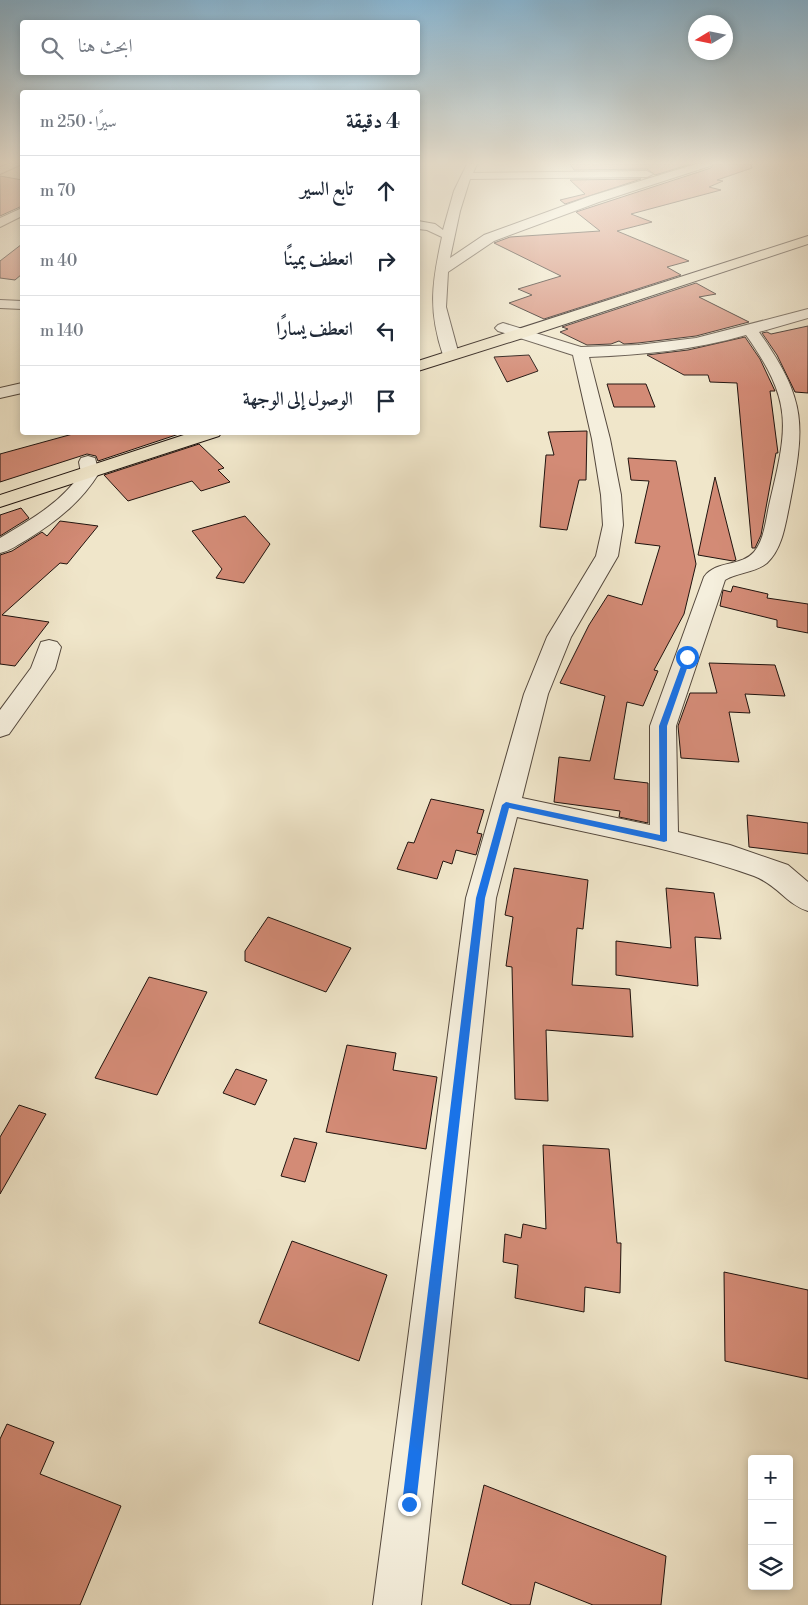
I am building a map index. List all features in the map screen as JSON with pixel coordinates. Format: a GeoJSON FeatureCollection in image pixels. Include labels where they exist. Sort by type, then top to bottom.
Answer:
{"type":"FeatureCollection","features":[{"type":"Feature","properties":{"kind":"main road"},"geometry":{"type":"LineString","coordinates":[[420,365],[503,328],[796,239]]}},
{"type":"Feature","properties":{"kind":"main road"},"geometry":{"type":"LineString","coordinates":[[420,356],[450,351],[521,334],[627,299],[718,264]]}},
{"type":"Feature","properties":{"kind":"main road"},"geometry":{"type":"LineString","coordinates":[[613,293],[627,299]]}},
{"type":"Feature","properties":{"kind":"main road"},"geometry":{"type":"LineString","coordinates":[[0,502],[170,435]]}},
{"type":"Feature","properties":{"kind":"main road"},"geometry":{"type":"LineString","coordinates":[[0,491],[89,468],[203,435]]}},
{"type":"Feature","properties":{"kind":"street"},"geometry":{"type":"LineString","coordinates":[[449,239],[442,270],[439,306],[450,351]]}},
{"type":"Feature","properties":{"kind":"street"},"geometry":{"type":"LineString","coordinates":[[442,270],[488,239]]}},
{"type":"Feature","properties":{"kind":"street"},"geometry":{"type":"LineString","coordinates":[[0,304],[20,305]]}},
{"type":"Feature","properties":{"kind":"street"},"geometry":{"type":"LineString","coordinates":[[503,328],[580,352],[694,344],[808,313]]}},
{"type":"Feature","properties":{"kind":"street"},"geometry":{"type":"LineString","coordinates":[[664,839],[663,726],[714,578],[722,572],[759,559],[769,545],[790,456],[792,412],[786,388],[767,352],[750,330]]}},
{"type":"Feature","properties":{"kind":"street"},"geometry":{"type":"LineString","coordinates":[[397,1605],[481,898],[536,694],[559,637],[607,556],[613,525],[611,495],[601,440],[580,352]]}},
{"type":"Feature","properties":{"kind":"street"},"geometry":{"type":"LineString","coordinates":[[0,393],[20,388]]}},
{"type":"Feature","properties":{"kind":"street"},"geometry":{"type":"LineString","coordinates":[[0,547],[68,500],[79,490],[89,468]]}},
{"type":"Feature","properties":{"kind":"street"},"geometry":{"type":"LineString","coordinates":[[0,728],[44,669],[49,647]]}},
{"type":"Feature","properties":{"kind":"street"},"geometry":{"type":"LineString","coordinates":[[506,805],[664,839],[730,856],[778,873],[804,890]]}},
{"type":"Feature","properties":{"kind":"building"},"geometry":{"type":"Polygon","coordinates":[[[505,239],[636,239],[689,261],[667,267],[681,275],[544,319],[509,303],[532,295],[518,289],[561,276],[494,243],[505,239]]]}},
{"type":"Feature","properties":{"kind":"building"},"geometry":{"type":"Polygon","coordinates":[[[20,246],[20,276],[15,280],[0,278],[0,261],[20,246]]]}},
{"type":"Feature","properties":{"kind":"building"},"geometry":{"type":"Polygon","coordinates":[[[696,283],[716,294],[699,297],[749,322],[696,336],[624,344],[619,341],[611,344],[587,345],[560,332],[568,329],[562,327],[696,283]]]}},
{"type":"Feature","properties":{"kind":"building"},"geometry":{"type":"Polygon","coordinates":[[[808,326],[808,393],[795,392],[777,355],[762,333],[767,332],[771,334],[808,326]]]}},
{"type":"Feature","properties":{"kind":"building"},"geometry":{"type":"Polygon","coordinates":[[[745,337],[760,359],[775,391],[770,391],[778,453],[776,453],[761,535],[755,548],[752,548],[737,383],[710,382],[708,375],[684,375],[647,355],[688,350],[745,337]]]}},
{"type":"Feature","properties":{"kind":"building"},"geometry":{"type":"Polygon","coordinates":[[[529,355],[538,371],[507,382],[494,357],[529,355]]]}},
{"type":"Feature","properties":{"kind":"building"},"geometry":{"type":"Polygon","coordinates":[[[607,384],[646,384],[655,407],[614,407],[607,384]]]}},
{"type":"Feature","properties":{"kind":"building"},"geometry":{"type":"Polygon","coordinates":[[[587,431],[586,480],[579,480],[567,530],[540,527],[546,455],[554,455],[548,432],[587,431]]]}},
{"type":"Feature","properties":{"kind":"building"},"geometry":{"type":"Polygon","coordinates":[[[69,435],[176,435],[98,461],[96,456],[87,454],[0,482],[0,454],[69,435]]]}},
{"type":"Feature","properties":{"kind":"building"},"geometry":{"type":"Polygon","coordinates":[[[199,444],[224,468],[218,470],[230,482],[201,491],[192,481],[128,501],[104,475],[199,444]]]}},
{"type":"Feature","properties":{"kind":"building"},"geometry":{"type":"Polygon","coordinates":[[[628,458],[676,461],[696,564],[684,614],[654,670],[658,671],[643,706],[627,702],[614,779],[648,783],[648,823],[619,817],[620,811],[554,802],[559,757],[590,761],[605,696],[560,683],[589,625],[608,595],[642,605],[660,546],[635,543],[649,481],[631,480],[628,458]]]}},
{"type":"Feature","properties":{"kind":"building"},"geometry":{"type":"Polygon","coordinates":[[[715,477],[736,560],[733,561],[698,555],[715,477]]]}},
{"type":"Feature","properties":{"kind":"building"},"geometry":{"type":"Polygon","coordinates":[[[21,508],[29,518],[0,536],[0,515],[21,508]]]}},
{"type":"Feature","properties":{"kind":"building"},"geometry":{"type":"Polygon","coordinates":[[[245,516],[270,544],[244,583],[216,578],[222,569],[192,531],[245,516]]]}},
{"type":"Feature","properties":{"kind":"building"},"geometry":{"type":"Polygon","coordinates":[[[60,521],[98,526],[67,564],[60,563],[2,615],[49,622],[15,666],[0,664],[0,555],[12,551],[42,532],[47,536],[60,521]]]}},
{"type":"Feature","properties":{"kind":"building"},"geometry":{"type":"Polygon","coordinates":[[[733,586],[768,594],[767,598],[808,604],[808,633],[777,627],[777,620],[720,606],[723,590],[731,592],[733,586]]]}},
{"type":"Feature","properties":{"kind":"building"},"geometry":{"type":"Polygon","coordinates":[[[709,663],[775,665],[785,696],[745,694],[750,713],[729,712],[739,762],[681,758],[678,726],[690,693],[717,693],[709,663]]]}},
{"type":"Feature","properties":{"kind":"building"},"geometry":{"type":"Polygon","coordinates":[[[431,799],[484,810],[477,833],[482,834],[476,855],[456,850],[452,864],[443,861],[437,879],[397,869],[408,842],[414,843],[431,799]]]}},
{"type":"Feature","properties":{"kind":"building"},"geometry":{"type":"Polygon","coordinates":[[[747,815],[808,823],[808,854],[749,847],[747,815]]]}},
{"type":"Feature","properties":{"kind":"building"},"geometry":{"type":"Polygon","coordinates":[[[514,868],[588,880],[583,929],[577,928],[572,985],[630,989],[633,1037],[546,1030],[548,1101],[515,1099],[512,967],[506,966],[513,917],[505,915],[514,868]]]}},
{"type":"Feature","properties":{"kind":"building"},"geometry":{"type":"Polygon","coordinates":[[[666,888],[714,893],[721,939],[695,937],[698,986],[616,975],[616,941],[671,948],[666,888]]]}},
{"type":"Feature","properties":{"kind":"building"},"geometry":{"type":"Polygon","coordinates":[[[268,917],[351,948],[326,992],[245,961],[245,951],[268,917]]]}},
{"type":"Feature","properties":{"kind":"building"},"geometry":{"type":"Polygon","coordinates":[[[149,977],[207,992],[157,1095],[95,1078],[149,977]]]}},
{"type":"Feature","properties":{"kind":"building"},"geometry":{"type":"Polygon","coordinates":[[[347,1045],[396,1053],[393,1070],[437,1077],[426,1149],[326,1132],[347,1045]]]}},
{"type":"Feature","properties":{"kind":"building"},"geometry":{"type":"Polygon","coordinates":[[[236,1069],[267,1080],[255,1105],[223,1093],[236,1069]]]}},
{"type":"Feature","properties":{"kind":"building"},"geometry":{"type":"Polygon","coordinates":[[[19,1105],[46,1114],[0,1194],[0,1137],[19,1105]]]}},
{"type":"Feature","properties":{"kind":"building"},"geometry":{"type":"Polygon","coordinates":[[[294,1138],[317,1143],[305,1182],[281,1176],[294,1138]]]}},
{"type":"Feature","properties":{"kind":"building"},"geometry":{"type":"Polygon","coordinates":[[[543,1145],[609,1149],[617,1243],[621,1243],[620,1293],[585,1287],[584,1312],[515,1298],[518,1265],[503,1262],[505,1234],[521,1238],[523,1224],[546,1229],[543,1145]]]}},
{"type":"Feature","properties":{"kind":"building"},"geometry":{"type":"Polygon","coordinates":[[[292,1241],[387,1275],[359,1361],[259,1323],[292,1241]]]}},
{"type":"Feature","properties":{"kind":"building"},"geometry":{"type":"Polygon","coordinates":[[[724,1272],[808,1290],[808,1379],[725,1361],[724,1272]]]}},
{"type":"Feature","properties":{"kind":"building"},"geometry":{"type":"Polygon","coordinates":[[[7,1424],[54,1442],[40,1474],[121,1506],[80,1605],[0,1605],[0,1439],[7,1424]]]}},
{"type":"Feature","properties":{"kind":"building"},"geometry":{"type":"Polygon","coordinates":[[[484,1485],[666,1556],[661,1605],[593,1605],[535,1582],[530,1605],[512,1605],[462,1584],[484,1485]]]}},
{"type":"Feature","properties":{"kind":"route"},"geometry":{"type":"LineString","coordinates":[[409,1504],[481,898],[506,805],[664,839],[663,726],[687,657]]}}]}
